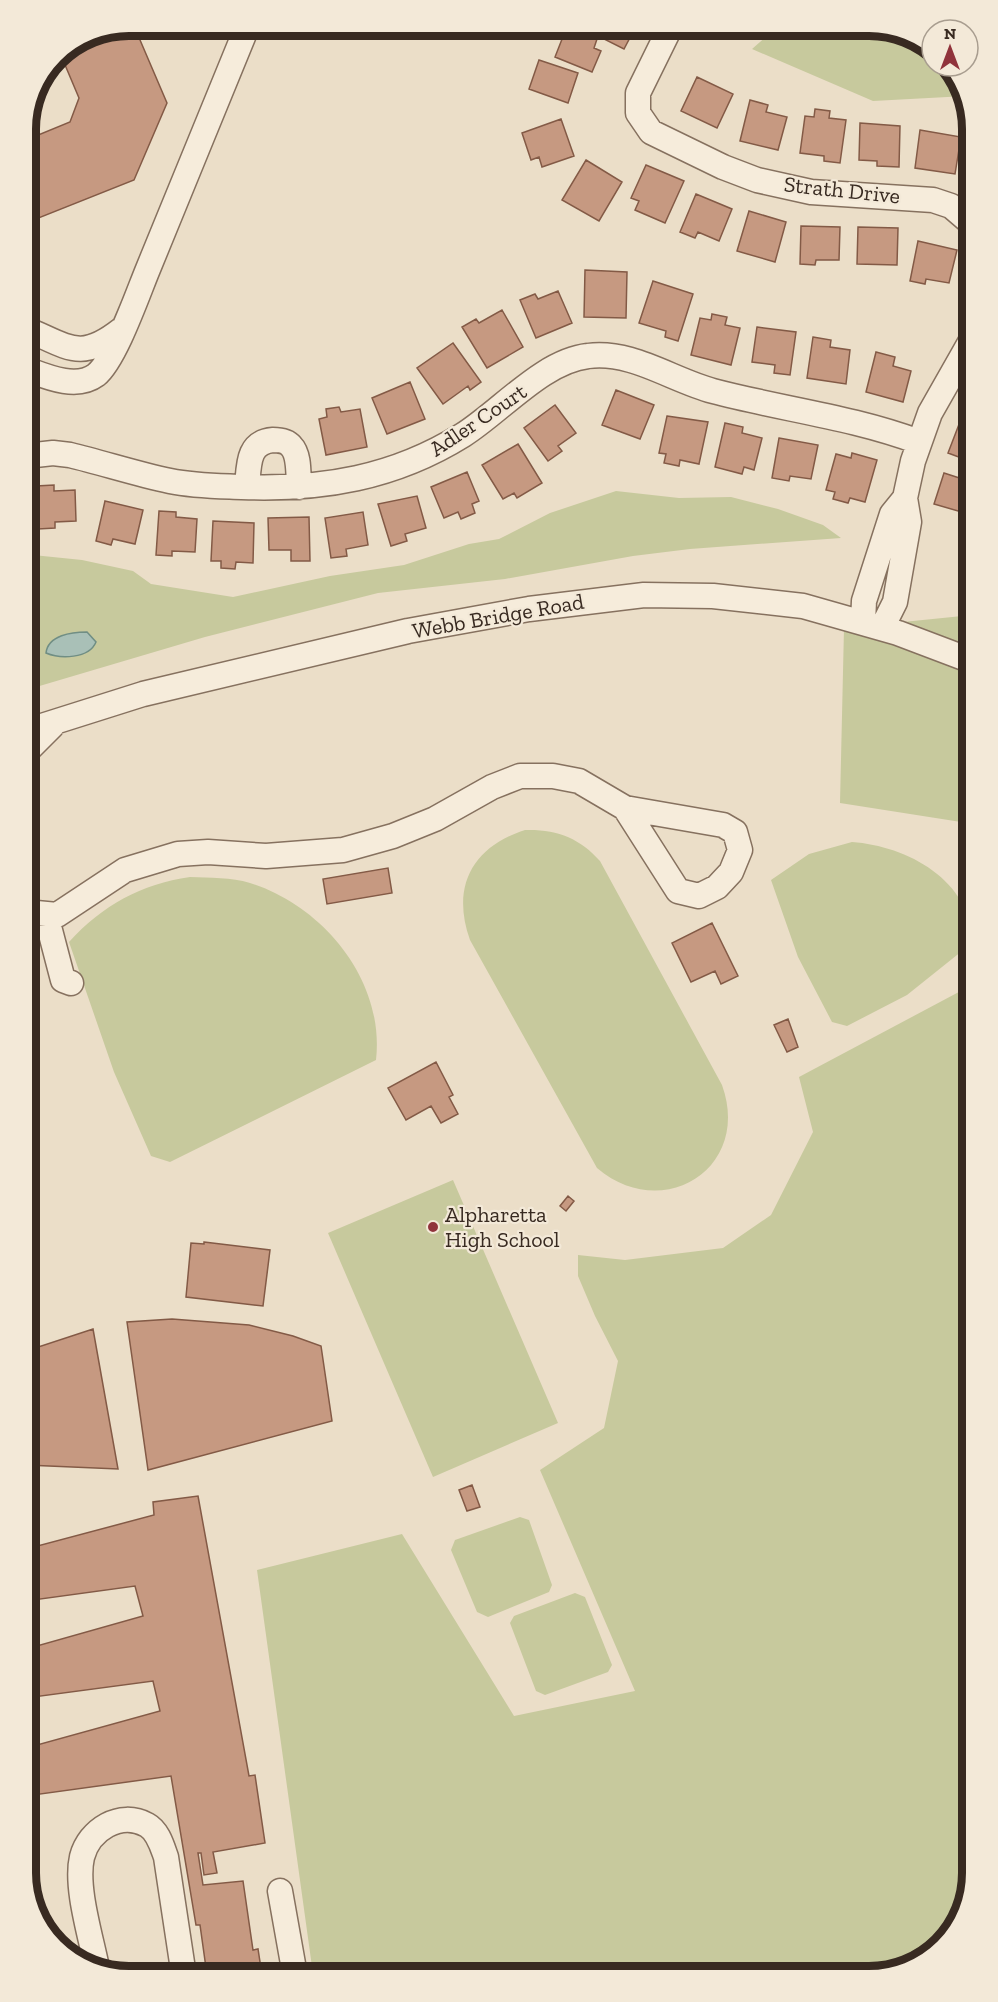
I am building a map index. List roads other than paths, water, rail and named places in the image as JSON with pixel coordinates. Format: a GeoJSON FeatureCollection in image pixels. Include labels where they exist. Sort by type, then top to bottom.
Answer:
{"type":"FeatureCollection","features":[{"type":"Feature","properties":{"kind":"street"},"geometry":{"type":"LineString","coordinates":[[36,373],[57,381],[94,377],[106,362],[123,328],[243,36]]}},
{"type":"Feature","properties":{"kind":"street","name":"Strath Drive"},"geometry":{"type":"LineString","coordinates":[[666,36],[638,93],[638,113],[651,132],[723,167],[757,180],[820,193],[933,200],[951,206],[962,215]]}},
{"type":"Feature","properties":{"kind":"street"},"geometry":{"type":"LineString","coordinates":[[36,333],[68,346],[92,349],[123,328]]}},
{"type":"Feature","properties":{"kind":"street","name":"Adler Court"},"geometry":{"type":"LineString","coordinates":[[36,455],[53,453],[70,455],[170,481],[201,486],[299,488],[350,482],[402,467],[421,458],[482,422],[552,368],[567,361],[588,356],[622,358],[710,390],[869,425],[919,442]]}},
{"type":"Feature","properties":{"kind":"street"},"geometry":{"type":"LineString","coordinates":[[872,625],[895,602],[896,537],[909,514],[905,498],[919,442],[930,413],[962,357]]}},
{"type":"Feature","properties":{"kind":"street"},"geometry":{"type":"LineString","coordinates":[[248,488],[251,454],[255,446],[262,442],[277,440],[285,442],[295,452],[299,488]]}},
{"type":"Feature","properties":{"kind":"street","name":"Webb Bridge Road"},"geometry":{"type":"LineString","coordinates":[[36,728],[143,694],[397,634],[529,609],[644,595],[712,596],[803,606],[872,625],[962,657]]}},
{"type":"Feature","properties":{"kind":"street"},"geometry":{"type":"LineString","coordinates":[[36,742],[59,720]]}},
{"type":"Feature","properties":{"kind":"street"},"geometry":{"type":"LineString","coordinates":[[72,983],[63,980],[36,913],[57,915],[125,870],[178,854],[208,852],[266,856],[343,850],[393,836],[435,819],[492,787],[520,776],[553,776],[579,781],[625,808],[723,825],[735,832],[740,850],[731,872],[717,887],[699,896],[678,891],[625,808]]}},
{"type":"Feature","properties":{"kind":"street"},"geometry":{"type":"LineString","coordinates":[[105,1963],[82,1885],[82,1859],[89,1838],[104,1826],[128,1820],[148,1826],[159,1839],[166,1857],[182,1966]]}},
{"type":"Feature","properties":{"kind":"street"},"geometry":{"type":"LineString","coordinates":[[280,1891],[293,1966]]}},
{"type":"Feature","properties":{"kind":"street"},"geometry":{"type":"LineString","coordinates":[[106,1937],[108,1963]]}},
{"type":"Feature","properties":{"kind":"place","name":"Alpharetta High School"},"geometry":{"type":"Point","coordinates":[433,1227]}}]}
